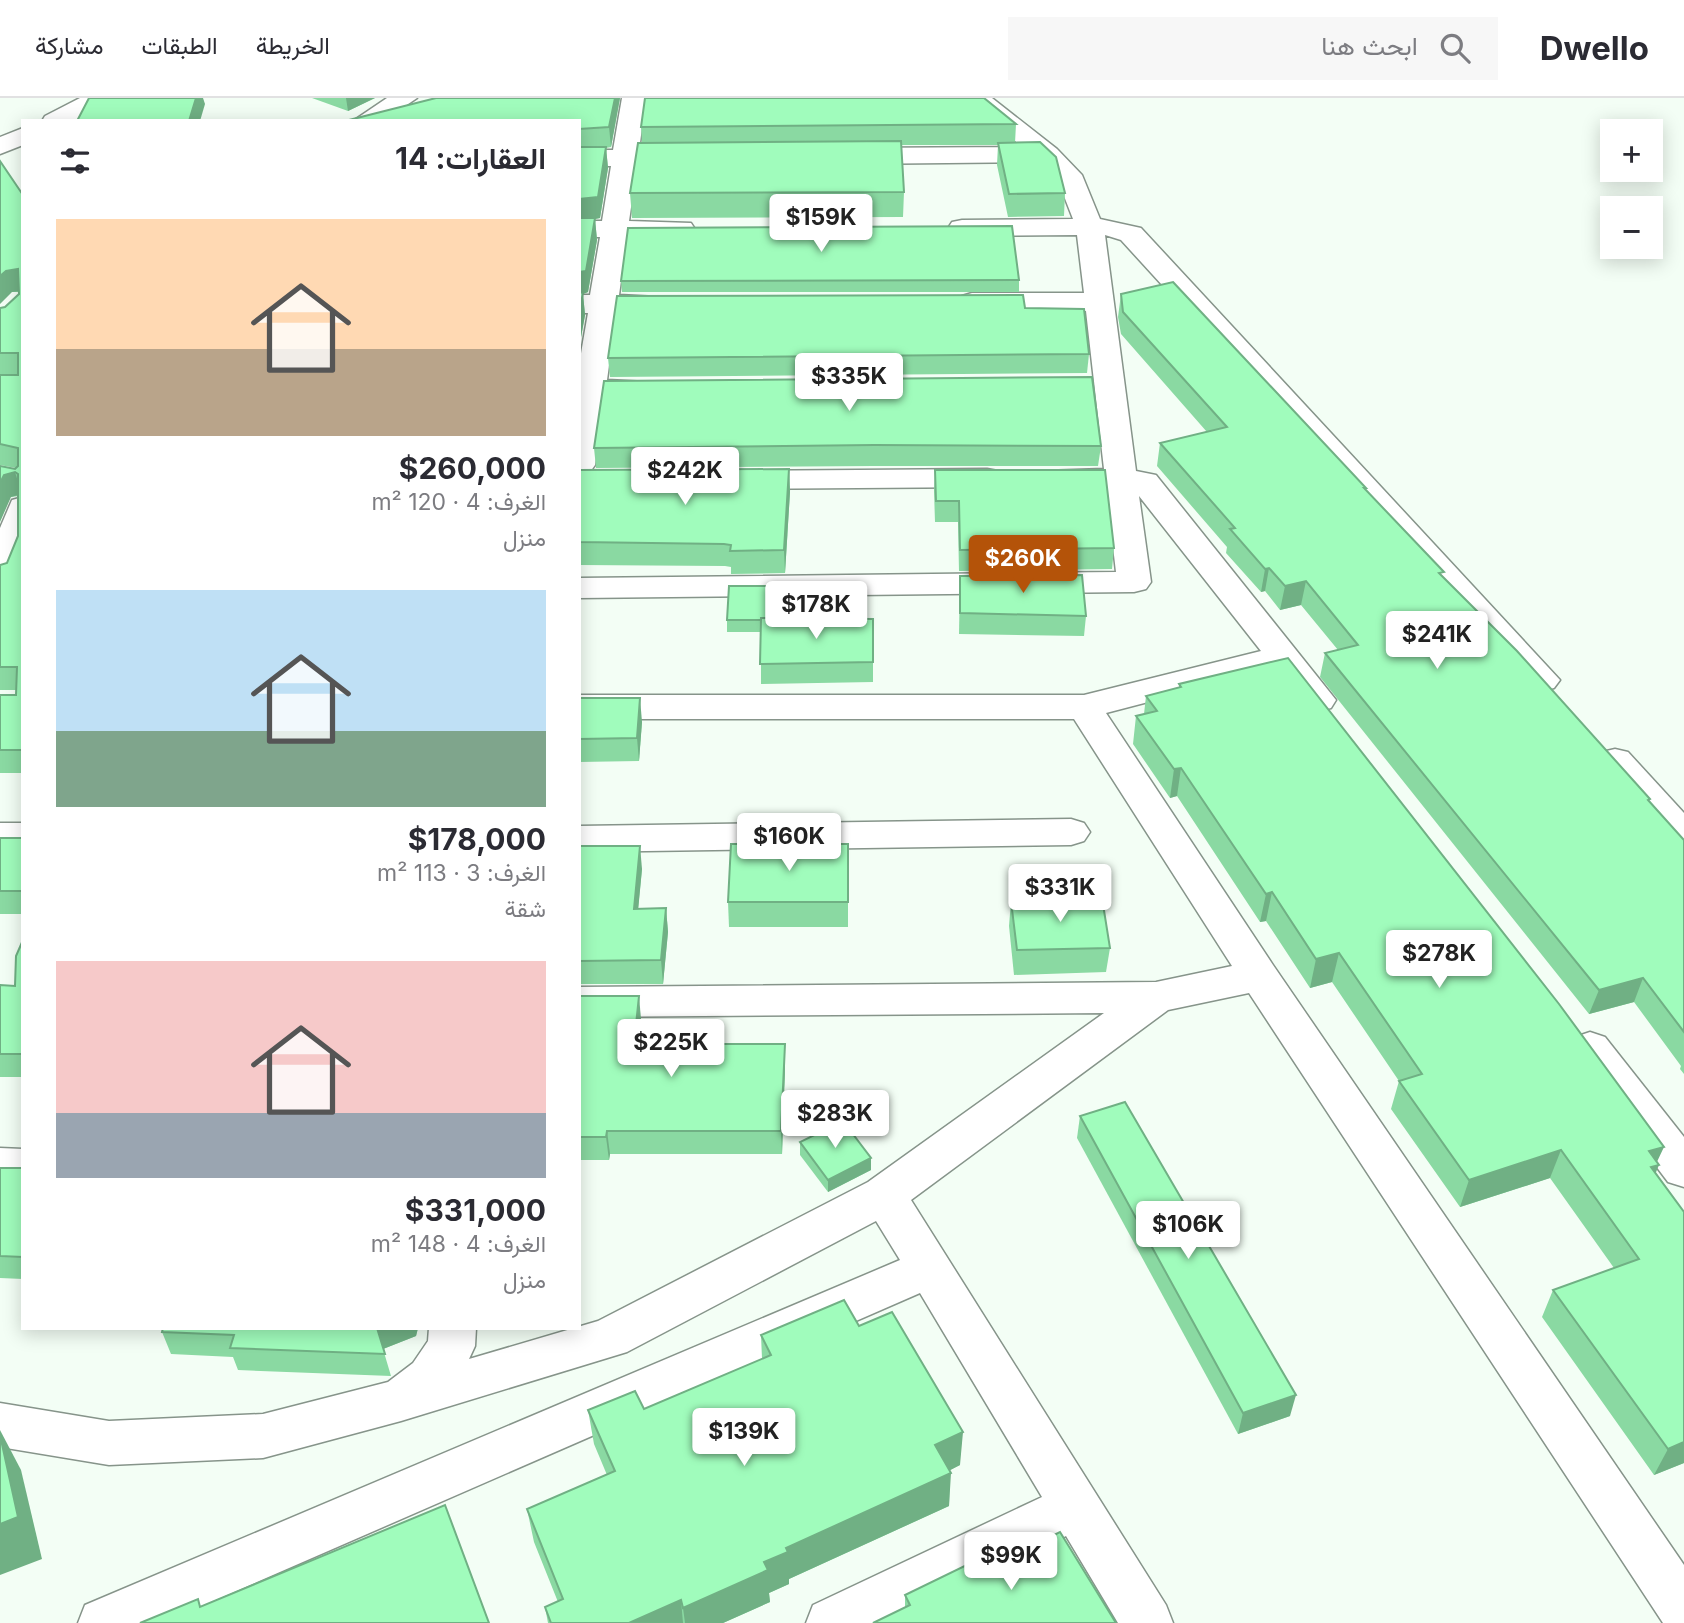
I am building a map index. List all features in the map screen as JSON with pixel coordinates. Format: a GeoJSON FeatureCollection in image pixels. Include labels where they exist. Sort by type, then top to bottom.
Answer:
{"type":"FeatureCollection","features":[{"type":"Feature","properties":{"kind":"street"},"geometry":{"type":"LineString","coordinates":[[58,119],[99,98]]}},
{"type":"Feature","properties":{"kind":"street"},"geometry":{"type":"LineString","coordinates":[[368,119],[405,98]]}},
{"type":"Feature","properties":{"kind":"street"},"geometry":{"type":"LineString","coordinates":[[581,440],[591,304],[614,230],[634,98],[652,98]]}},
{"type":"Feature","properties":{"kind":"street"},"geometry":{"type":"LineString","coordinates":[[581,588],[1134,582],[1121,478],[1096,385],[1099,302],[1090,227],[1069,175],[1009,121],[976,98]]}},
{"type":"Feature","properties":{"kind":"street"},"geometry":{"type":"LineString","coordinates":[[830,156],[1048,154]]}},
{"type":"Feature","properties":{"kind":"street"},"geometry":{"type":"LineString","coordinates":[[581,158],[720,157]]}},
{"type":"Feature","properties":{"kind":"street"},"geometry":{"type":"LineString","coordinates":[[936,228],[1090,227],[1121,230],[1138,239],[1564,704]]}},
{"type":"Feature","properties":{"kind":"street"},"geometry":{"type":"LineString","coordinates":[[581,229],[712,229]]}},
{"type":"Feature","properties":{"kind":"street"},"geometry":{"type":"LineString","coordinates":[[948,303],[1099,302]]}},
{"type":"Feature","properties":{"kind":"street"},"geometry":{"type":"LineString","coordinates":[[591,304],[700,304]]}},
{"type":"Feature","properties":{"kind":"street"},"geometry":{"type":"LineString","coordinates":[[585,389],[686,388]]}},
{"type":"Feature","properties":{"kind":"street"},"geometry":{"type":"LineString","coordinates":[[704,480],[1121,478],[1145,482],[1335,722]]}},
{"type":"Feature","properties":{"kind":"street"},"geometry":{"type":"LineString","coordinates":[[0,578],[19,489]]}},
{"type":"Feature","properties":{"kind":"street"},"geometry":{"type":"LineString","coordinates":[[0,594],[21,593]]}},
{"type":"Feature","properties":{"kind":"street"},"geometry":{"type":"LineString","coordinates":[[581,707],[1084,708],[1284,656]]}},
{"type":"Feature","properties":{"kind":"street"},"geometry":{"type":"LineString","coordinates":[[1084,708],[1259,976],[1684,1610]]}},
{"type":"Feature","properties":{"kind":"street"},"geometry":{"type":"LineString","coordinates":[[1592,735],[1684,837]]}},
{"type":"Feature","properties":{"kind":"street"},"geometry":{"type":"LineString","coordinates":[[581,839],[1071,832]]}},
{"type":"Feature","properties":{"kind":"street"},"geometry":{"type":"LineString","coordinates":[[0,836],[21,836]]}},
{"type":"Feature","properties":{"kind":"street"},"geometry":{"type":"LineString","coordinates":[[581,1002],[1156,997],[1259,976]]}},
{"type":"Feature","properties":{"kind":"street"},"geometry":{"type":"LineString","coordinates":[[0,1425],[109,1443],[263,1436],[401,1400],[610,1338],[884,1195],[1156,997]]}},
{"type":"Feature","properties":{"kind":"street"},"geometry":{"type":"LineString","coordinates":[[1565,1016],[1684,1169]]}},
{"type":"Feature","properties":{"kind":"street"},"geometry":{"type":"LineString","coordinates":[[0,1166],[21,1167]]}},
{"type":"Feature","properties":{"kind":"street"},"geometry":{"type":"LineString","coordinates":[[884,1195],[1147,1623]]}},
{"type":"Feature","properties":{"kind":"street"},"geometry":{"type":"LineString","coordinates":[[104,1623],[930,1268]]}},
{"type":"Feature","properties":{"kind":"street"},"geometry":{"type":"LineString","coordinates":[[401,1400],[430,1378],[451,1346],[453,1330]]}},
{"type":"Feature","properties":{"kind":"street"},"geometry":{"type":"LineString","coordinates":[[832,1623],[1076,1506]]}},
{"type":"Feature","properties":{"kind":"building"},"geometry":{"type":"Polygon","coordinates":[[[89,98],[196,98],[190,119],[78,119],[89,98]]]}},
{"type":"Feature","properties":{"kind":"building"},"geometry":{"type":"Polygon","coordinates":[[[436,98],[615,98],[609,127],[581,129],[581,119],[353,119],[436,98]]]}},
{"type":"Feature","properties":{"kind":"building"},"geometry":{"type":"Polygon","coordinates":[[[645,98],[984,98],[1016,124],[641,127],[645,98]]]}},
{"type":"Feature","properties":{"kind":"building"},"geometry":{"type":"Polygon","coordinates":[[[901,141],[904,192],[630,193],[638,143],[901,141]]]}},
{"type":"Feature","properties":{"kind":"building"},"geometry":{"type":"Polygon","coordinates":[[[1040,142],[1056,157],[1065,193],[1009,194],[998,143],[1040,142]]]}},
{"type":"Feature","properties":{"kind":"building"},"geometry":{"type":"Polygon","coordinates":[[[581,147],[606,147],[598,197],[581,199],[581,147]]]}},
{"type":"Feature","properties":{"kind":"building"},"geometry":{"type":"Polygon","coordinates":[[[0,161],[21,192],[21,750],[0,750],[0,695],[16,695],[17,667],[0,667],[0,565],[7,563],[18,536],[18,474],[15,472],[4,475],[0,483],[0,466],[15,469],[18,466],[18,448],[0,444],[0,375],[18,375],[18,353],[0,353],[0,308],[5,307],[19,294],[18,269],[6,271],[0,276],[0,161]]]}},
{"type":"Feature","properties":{"kind":"building"},"geometry":{"type":"Polygon","coordinates":[[[581,218],[595,218],[586,271],[581,272],[581,218]]]}},
{"type":"Feature","properties":{"kind":"building"},"geometry":{"type":"Polygon","coordinates":[[[1012,226],[1019,280],[621,281],[628,228],[1012,226]]]}},
{"type":"Feature","properties":{"kind":"building"},"geometry":{"type":"Polygon","coordinates":[[[1173,282],[1444,572],[1439,573],[1517,651],[1684,840],[1684,1032],[1643,978],[1599,990],[1325,653],[1358,645],[1306,581],[1285,586],[1269,568],[1265,569],[1230,529],[1235,528],[1160,443],[1227,427],[1123,312],[1121,294],[1173,282]]]}},
{"type":"Feature","properties":{"kind":"building"},"geometry":{"type":"Polygon","coordinates":[[[1023,295],[1025,308],[1084,309],[1089,354],[608,358],[617,296],[1023,295]]]}},
{"type":"Feature","properties":{"kind":"building"},"geometry":{"type":"Polygon","coordinates":[[[1092,377],[1101,446],[594,448],[604,381],[1092,377]]]}},
{"type":"Feature","properties":{"kind":"building"},"geometry":{"type":"Polygon","coordinates":[[[789,469],[784,550],[730,551],[731,545],[724,544],[581,542],[581,470],[789,469]]]}},
{"type":"Feature","properties":{"kind":"building"},"geometry":{"type":"Polygon","coordinates":[[[935,470],[1105,470],[1114,548],[960,550],[959,501],[936,501],[935,470]]]}},
{"type":"Feature","properties":{"kind":"building"},"geometry":{"type":"Polygon","coordinates":[[[1082,575],[1086,616],[960,613],[960,576],[1082,575]]]}},
{"type":"Feature","properties":{"kind":"building"},"geometry":{"type":"Polygon","coordinates":[[[729,586],[783,586],[781,618],[727,620],[729,586]]]}},
{"type":"Feature","properties":{"kind":"building"},"geometry":{"type":"Polygon","coordinates":[[[761,618],[873,619],[873,662],[760,664],[761,618]]]}},
{"type":"Feature","properties":{"kind":"building"},"geometry":{"type":"Polygon","coordinates":[[[1288,658],[1559,1004],[1664,1147],[1649,1151],[1659,1165],[1651,1167],[1684,1212],[1684,1442],[1668,1449],[1553,1290],[1639,1259],[1561,1150],[1469,1180],[1399,1081],[1422,1074],[1339,953],[1316,959],[1272,892],[1266,894],[1181,768],[1174,769],[1136,716],[1157,711],[1146,696],[1181,687],[1179,684],[1288,658]]]}},
{"type":"Feature","properties":{"kind":"building"},"geometry":{"type":"Polygon","coordinates":[[[581,698],[640,698],[637,738],[581,739],[581,698]]]}},
{"type":"Feature","properties":{"kind":"building"},"geometry":{"type":"Polygon","coordinates":[[[0,838],[21,838],[21,891],[0,891],[0,838]]]}},
{"type":"Feature","properties":{"kind":"building"},"geometry":{"type":"Polygon","coordinates":[[[731,844],[848,844],[848,902],[728,902],[731,844]]]}},
{"type":"Feature","properties":{"kind":"building"},"geometry":{"type":"Polygon","coordinates":[[[581,846],[640,846],[634,909],[666,908],[661,960],[581,961],[581,846]]]}},
{"type":"Feature","properties":{"kind":"building"},"geometry":{"type":"Polygon","coordinates":[[[1102,898],[1110,948],[1017,950],[1011,901],[1102,898]]]}},
{"type":"Feature","properties":{"kind":"building"},"geometry":{"type":"Polygon","coordinates":[[[21,945],[21,1054],[0,1054],[0,985],[15,986],[16,956],[21,945]]]}},
{"type":"Feature","properties":{"kind":"building"},"geometry":{"type":"Polygon","coordinates":[[[581,996],[639,996],[634,1044],[785,1044],[781,1131],[607,1131],[606,1137],[581,1137],[581,996]]]}},
{"type":"Feature","properties":{"kind":"building"},"geometry":{"type":"Polygon","coordinates":[[[1125,1102],[1296,1395],[1243,1413],[1080,1116],[1125,1102]]]}},
{"type":"Feature","properties":{"kind":"building"},"geometry":{"type":"Polygon","coordinates":[[[843,1121],[871,1158],[828,1180],[800,1142],[843,1121]]]}},
{"type":"Feature","properties":{"kind":"building"},"geometry":{"type":"Polygon","coordinates":[[[0,1168],[21,1168],[21,1257],[0,1256],[0,1168]]]}},
{"type":"Feature","properties":{"kind":"building"},"geometry":{"type":"Polygon","coordinates":[[[844,1300],[859,1326],[892,1312],[963,1432],[935,1445],[951,1473],[786,1548],[788,1552],[764,1562],[768,1570],[683,1608],[681,1600],[629,1623],[551,1623],[545,1607],[563,1599],[527,1509],[615,1471],[588,1410],[635,1391],[644,1409],[771,1355],[761,1335],[844,1300]]]}},
{"type":"Feature","properties":{"kind":"building"},"geometry":{"type":"Polygon","coordinates":[[[378,1330],[385,1354],[230,1348],[234,1335],[162,1332],[378,1330]]]}},
{"type":"Feature","properties":{"kind":"building"},"geometry":{"type":"Polygon","coordinates":[[[0,1435],[18,1517],[0,1524],[0,1435]]]}},
{"type":"Feature","properties":{"kind":"building"},"geometry":{"type":"Polygon","coordinates":[[[445,1505],[489,1623],[140,1623],[198,1599],[200,1607],[445,1505]]]}},
{"type":"Feature","properties":{"kind":"building"},"geometry":{"type":"Polygon","coordinates":[[[1060,1532],[1116,1623],[873,1623],[910,1605],[905,1595],[981,1558],[987,1568],[1060,1532]]]}}]}
